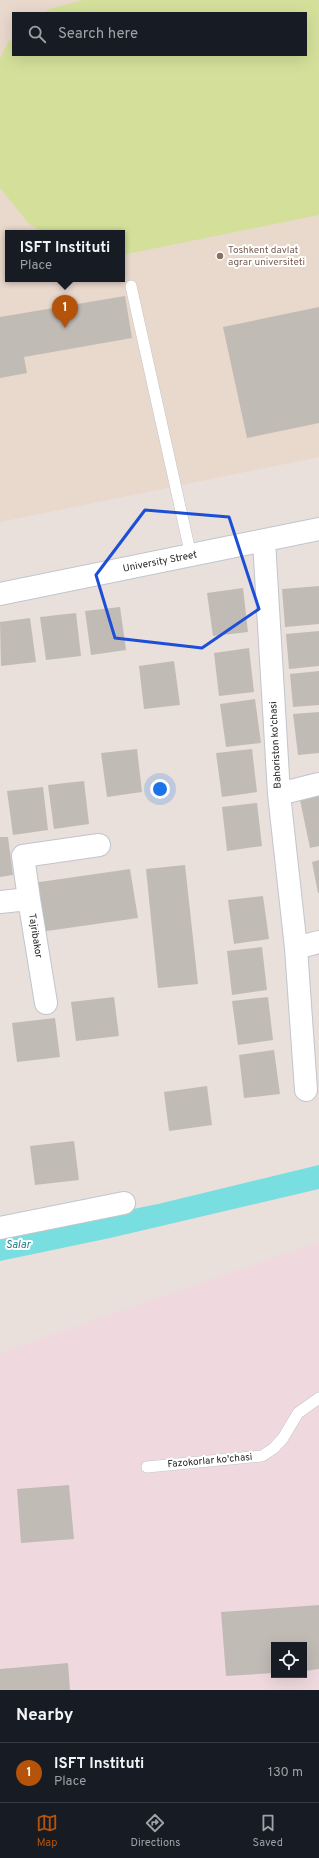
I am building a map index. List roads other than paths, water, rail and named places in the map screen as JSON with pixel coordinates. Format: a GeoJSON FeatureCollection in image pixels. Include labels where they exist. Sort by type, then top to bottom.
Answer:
{"type":"FeatureCollection","features":[{"type":"Feature","properties":{"kind":"street","name":"University Street"},"geometry":{"type":"LineString","coordinates":[[0,594],[319,529]]}},
{"type":"Feature","properties":{"kind":"street","name":"Bahoriston ko'chasi"},"geometry":{"type":"LineString","coordinates":[[264,541],[279,794],[296,948],[306,1090]]}},
{"type":"Feature","properties":{"kind":"street"},"geometry":{"type":"LineString","coordinates":[[279,794],[319,784]]}},
{"type":"Feature","properties":{"kind":"street"},"geometry":{"type":"LineString","coordinates":[[29,899],[22,856],[99,845]]}},
{"type":"Feature","properties":{"kind":"street","name":"Tajribakor"},"geometry":{"type":"LineString","coordinates":[[0,902],[29,899],[46,1003]]}},
{"type":"Feature","properties":{"kind":"street"},"geometry":{"type":"LineString","coordinates":[[296,948],[319,942]]}},
{"type":"Feature","properties":{"kind":"street"},"geometry":{"type":"LineString","coordinates":[[0,1228],[124,1203]]}},
{"type":"Feature","properties":{"kind":"lane"},"geometry":{"type":"LineString","coordinates":[[131,286],[190,556]]}},
{"type":"Feature","properties":{"kind":"lane","name":"Fazokorlar ko'chasi"},"geometry":{"type":"LineString","coordinates":[[146,1467],[262,1456],[274,1448],[283,1438],[298,1413],[319,1398]]}},
{"type":"Feature","properties":{"kind":"water","name":"Salar"},"geometry":{"type":"Polygon","coordinates":[[[319,1165],[319,1189],[110,1238],[0,1261],[0,1236],[158,1204],[319,1165]]]}},
{"type":"Feature","properties":{"kind":"place","name":"Toshkent davlat agrar universiteti"},"geometry":{"type":"Point","coordinates":[220,256]}},
{"type":"Feature","properties":{"kind":"place","name":"ISFT Instituti"},"geometry":{"type":"Point","coordinates":[65,328]}}]}
